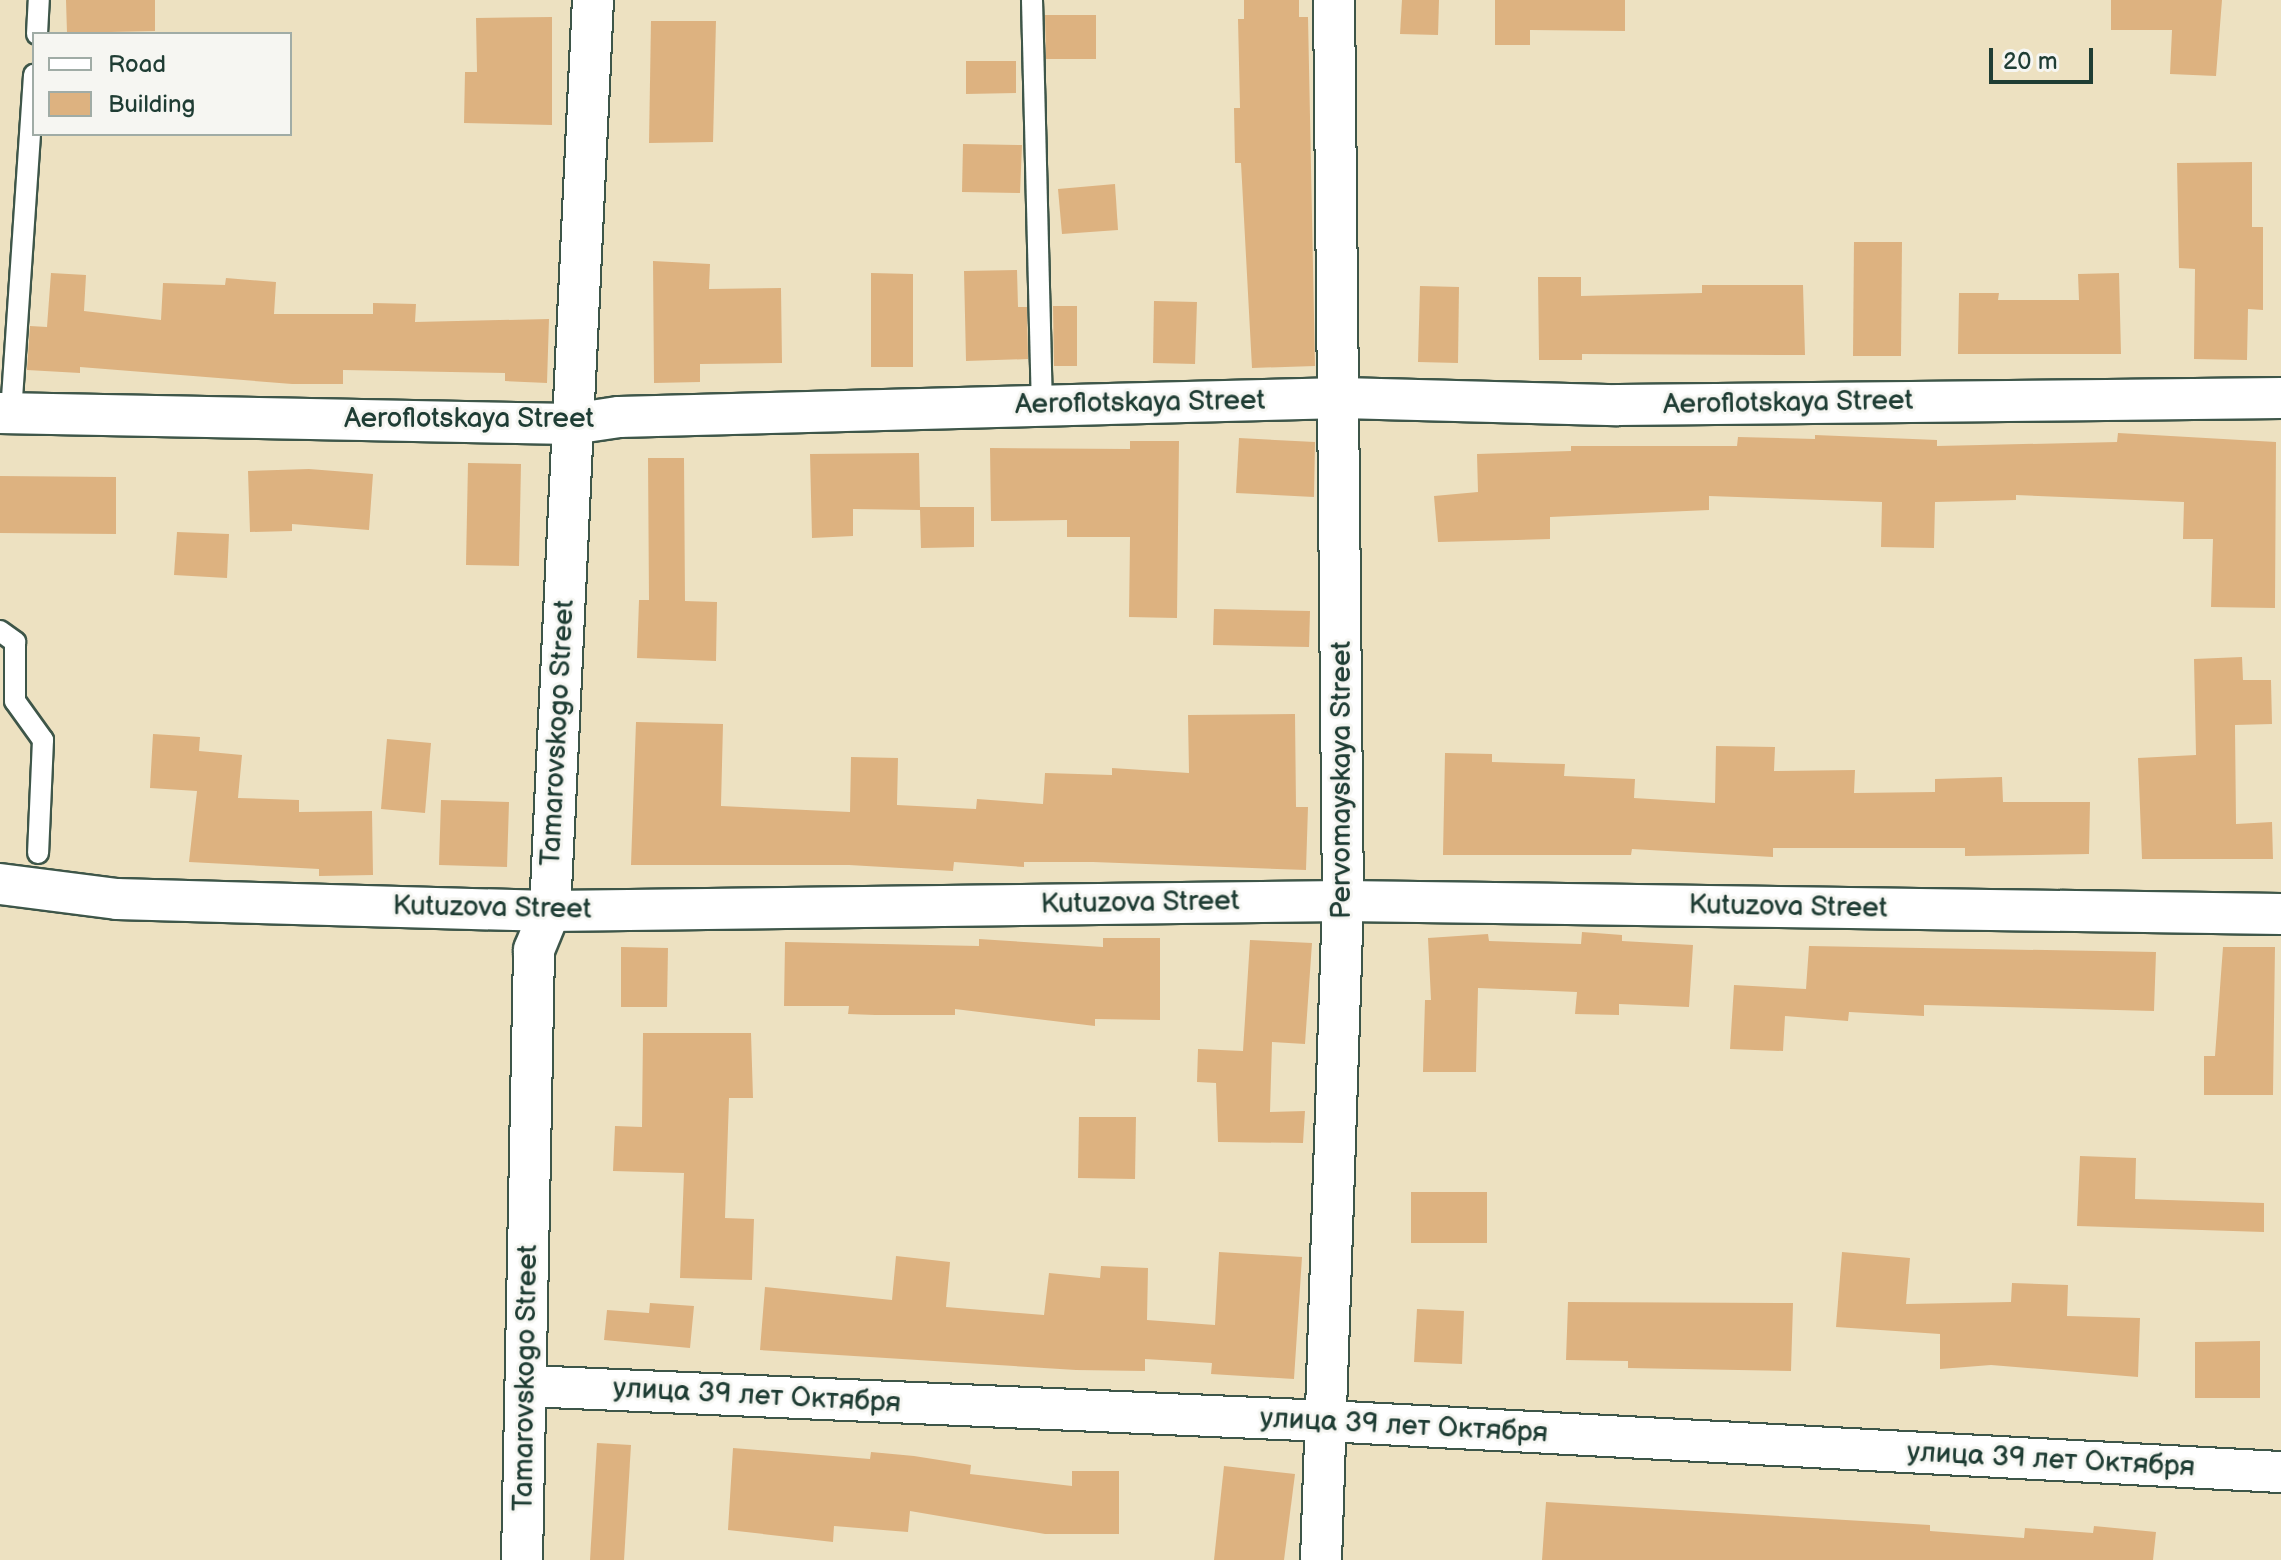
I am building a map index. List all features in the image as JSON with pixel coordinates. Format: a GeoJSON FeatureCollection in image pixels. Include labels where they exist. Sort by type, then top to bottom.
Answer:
{"type":"FeatureCollection","features":[{"type":"Feature","properties":{"kind":"street","name":"Tamarovskogo Street"},"geometry":{"type":"LineString","coordinates":[[522,1560],[534,950],[550,911],[593,0]]}},
{"type":"Feature","properties":{"kind":"street","name":"Pervomayskaya Street"},"geometry":{"type":"LineString","coordinates":[[1321,1560],[1343,901],[1342,398],[1334,0]]}},
{"type":"Feature","properties":{"kind":"street","name":"Aeroflotskaya Street"},"geometry":{"type":"LineString","coordinates":[[6,413],[572,424],[619,417],[1342,398],[1617,405],[2281,398]]}},
{"type":"Feature","properties":{"kind":"street","name":"Kutuzova Street"},"geometry":{"type":"LineString","coordinates":[[0,884],[117,899],[550,911],[1343,901],[2281,914]]}},
{"type":"Feature","properties":{"kind":"street","name":"улица 39 лет Октября"},"geometry":{"type":"LineString","coordinates":[[527,1386],[1326,1421],[2281,1472]]}},
{"type":"Feature","properties":{"kind":"lane"},"geometry":{"type":"LineString","coordinates":[[37,32],[39,0]]}},
{"type":"Feature","properties":{"kind":"lane"},"geometry":{"type":"LineString","coordinates":[[1032,0],[1042,405]]}},
{"type":"Feature","properties":{"kind":"lane"},"geometry":{"type":"LineString","coordinates":[[6,413],[32,99]]}},
{"type":"Feature","properties":{"kind":"lane"},"geometry":{"type":"LineString","coordinates":[[0,631],[15,642],[15,701],[43,740],[38,853]]}},
{"type":"Feature","properties":{"kind":"building"},"geometry":{"type":"Polygon","coordinates":[[[66,0],[155,0],[155,31],[67,32],[66,0]]]}},
{"type":"Feature","properties":{"kind":"building"},"geometry":{"type":"Polygon","coordinates":[[[1244,0],[1299,0],[1299,17],[1308,17],[1315,366],[1252,368],[1241,163],[1235,163],[1234,108],[1240,108],[1238,19],[1244,19],[1244,0]]]}},
{"type":"Feature","properties":{"kind":"building"},"geometry":{"type":"Polygon","coordinates":[[[1402,0],[1439,0],[1438,35],[1400,34],[1402,0]]]}},
{"type":"Feature","properties":{"kind":"building"},"geometry":{"type":"Polygon","coordinates":[[[1495,0],[1625,0],[1625,31],[1530,30],[1530,45],[1495,45],[1495,0]]]}},
{"type":"Feature","properties":{"kind":"building"},"geometry":{"type":"Polygon","coordinates":[[[2111,0],[2222,0],[2216,76],[2170,74],[2172,30],[2111,30],[2111,0]]]}},
{"type":"Feature","properties":{"kind":"building"},"geometry":{"type":"Polygon","coordinates":[[[1045,15],[1096,15],[1096,59],[1046,59],[1045,15]]]}},
{"type":"Feature","properties":{"kind":"building"},"geometry":{"type":"Polygon","coordinates":[[[552,17],[552,125],[464,123],[465,72],[477,72],[476,18],[552,17]]]}},
{"type":"Feature","properties":{"kind":"building"},"geometry":{"type":"Polygon","coordinates":[[[651,21],[716,21],[713,142],[649,143],[651,21]]]}},
{"type":"Feature","properties":{"kind":"building"},"geometry":{"type":"Polygon","coordinates":[[[966,61],[1016,61],[1016,93],[966,94],[966,61]]]}},
{"type":"Feature","properties":{"kind":"building"},"geometry":{"type":"Polygon","coordinates":[[[963,144],[1022,145],[1020,193],[962,192],[963,144]]]}},
{"type":"Feature","properties":{"kind":"building"},"geometry":{"type":"Polygon","coordinates":[[[2252,162],[2252,227],[2263,227],[2263,310],[2248,309],[2247,360],[2194,359],[2195,269],[2179,268],[2177,163],[2252,162]]]}},
{"type":"Feature","properties":{"kind":"building"},"geometry":{"type":"Polygon","coordinates":[[[1115,184],[1118,230],[1062,234],[1058,189],[1115,184]]]}},
{"type":"Feature","properties":{"kind":"building"},"geometry":{"type":"Polygon","coordinates":[[[1854,242],[1902,242],[1901,356],[1853,356],[1854,242]]]}},
{"type":"Feature","properties":{"kind":"building"},"geometry":{"type":"Polygon","coordinates":[[[653,261],[710,264],[709,289],[781,288],[782,363],[700,364],[700,382],[654,383],[653,261]]]}},
{"type":"Feature","properties":{"kind":"building"},"geometry":{"type":"Polygon","coordinates":[[[1017,270],[1018,307],[1027,307],[1028,359],[966,361],[964,271],[1017,270]]]}},
{"type":"Feature","properties":{"kind":"building"},"geometry":{"type":"Polygon","coordinates":[[[51,273],[86,275],[84,311],[161,320],[163,283],[225,285],[226,278],[276,282],[274,314],[373,314],[373,303],[416,304],[415,322],[549,319],[547,383],[505,381],[505,373],[343,370],[343,384],[292,384],[80,367],[80,373],[27,370],[30,326],[47,327],[51,273]]]}},
{"type":"Feature","properties":{"kind":"building"},"geometry":{"type":"Polygon","coordinates":[[[871,273],[913,274],[913,367],[871,367],[871,273]]]}},
{"type":"Feature","properties":{"kind":"building"},"geometry":{"type":"Polygon","coordinates":[[[2119,273],[2121,354],[1958,354],[1959,293],[1999,293],[1998,300],[2079,300],[2078,274],[2119,273]]]}},
{"type":"Feature","properties":{"kind":"building"},"geometry":{"type":"Polygon","coordinates":[[[1538,277],[1581,277],[1581,296],[1702,293],[1702,285],[1803,285],[1805,355],[1582,354],[1582,360],[1539,360],[1538,277]]]}},
{"type":"Feature","properties":{"kind":"building"},"geometry":{"type":"Polygon","coordinates":[[[1420,286],[1459,287],[1458,363],[1418,362],[1420,286]]]}},
{"type":"Feature","properties":{"kind":"building"},"geometry":{"type":"Polygon","coordinates":[[[1154,301],[1197,302],[1195,364],[1153,363],[1154,301]]]}},
{"type":"Feature","properties":{"kind":"building"},"geometry":{"type":"Polygon","coordinates":[[[1053,306],[1077,306],[1077,366],[1054,366],[1053,306]]]}},
{"type":"Feature","properties":{"kind":"building"},"geometry":{"type":"Polygon","coordinates":[[[2118,433],[2276,442],[2275,608],[2211,607],[2213,539],[2183,539],[2184,502],[2016,495],[2016,500],[1935,502],[1934,548],[1881,547],[1882,502],[1709,496],[1709,510],[1550,517],[1550,539],[1438,542],[1434,496],[1478,492],[1477,454],[1571,451],[1571,446],[1737,446],[1738,437],[1815,439],[1815,435],[1937,440],[1937,446],[2117,442],[2118,433]]]}},
{"type":"Feature","properties":{"kind":"building"},"geometry":{"type":"Polygon","coordinates":[[[1239,438],[1315,442],[1314,497],[1236,493],[1239,438]]]}},
{"type":"Feature","properties":{"kind":"building"},"geometry":{"type":"Polygon","coordinates":[[[1130,441],[1179,441],[1177,618],[1129,617],[1130,537],[1067,537],[1067,520],[991,521],[990,448],[1130,449],[1130,441]]]}},
{"type":"Feature","properties":{"kind":"building"},"geometry":{"type":"Polygon","coordinates":[[[919,453],[920,507],[974,507],[974,547],[921,548],[920,510],[853,509],[853,536],[812,538],[810,454],[919,453]]]}},
{"type":"Feature","properties":{"kind":"building"},"geometry":{"type":"Polygon","coordinates":[[[648,458],[684,458],[685,601],[717,602],[716,661],[637,658],[639,600],[649,600],[648,458]]]}},
{"type":"Feature","properties":{"kind":"building"},"geometry":{"type":"Polygon","coordinates":[[[468,463],[521,464],[519,566],[466,565],[468,463]]]}},
{"type":"Feature","properties":{"kind":"building"},"geometry":{"type":"Polygon","coordinates":[[[309,469],[373,474],[369,530],[292,524],[292,531],[250,532],[248,471],[309,469]]]}},
{"type":"Feature","properties":{"kind":"building"},"geometry":{"type":"Polygon","coordinates":[[[0,476],[116,477],[116,534],[0,533],[0,476]]]}},
{"type":"Feature","properties":{"kind":"building"},"geometry":{"type":"Polygon","coordinates":[[[177,532],[229,534],[227,578],[174,575],[177,532]]]}},
{"type":"Feature","properties":{"kind":"building"},"geometry":{"type":"Polygon","coordinates":[[[1214,609],[1310,611],[1309,647],[1213,645],[1214,609]]]}},
{"type":"Feature","properties":{"kind":"building"},"geometry":{"type":"Polygon","coordinates":[[[2242,657],[2243,680],[2271,680],[2272,724],[2235,725],[2236,824],[2272,822],[2273,859],[2142,859],[2138,758],[2196,755],[2194,659],[2242,657]]]}},
{"type":"Feature","properties":{"kind":"building"},"geometry":{"type":"Polygon","coordinates":[[[1295,714],[1296,807],[1308,807],[1306,870],[1093,862],[1024,862],[1024,867],[954,862],[953,871],[849,865],[631,865],[636,722],[723,724],[721,806],[850,812],[851,757],[898,758],[897,805],[976,809],[977,799],[1043,804],[1045,773],[1112,775],[1112,768],[1189,773],[1188,715],[1295,714]]]}},
{"type":"Feature","properties":{"kind":"building"},"geometry":{"type":"Polygon","coordinates":[[[153,734],[200,737],[199,751],[242,755],[238,798],[299,800],[299,812],[372,811],[373,875],[319,876],[319,869],[189,862],[197,791],[150,788],[153,734]]]}},
{"type":"Feature","properties":{"kind":"building"},"geometry":{"type":"Polygon","coordinates":[[[387,739],[431,743],[425,813],[381,809],[387,739]]]}},
{"type":"Feature","properties":{"kind":"building"},"geometry":{"type":"Polygon","coordinates":[[[1716,746],[1775,747],[1774,771],[1855,770],[1854,793],[1935,792],[1935,779],[2002,777],[2003,802],[2090,802],[2089,854],[1965,856],[1965,848],[1773,848],[1773,857],[1632,849],[1631,855],[1443,855],[1445,753],[1492,754],[1492,762],[1565,764],[1564,776],[1635,779],[1634,798],[1715,803],[1716,746]]]}},
{"type":"Feature","properties":{"kind":"building"},"geometry":{"type":"Polygon","coordinates":[[[441,800],[509,802],[507,867],[439,865],[441,800]]]}},
{"type":"Feature","properties":{"kind":"building"},"geometry":{"type":"Polygon","coordinates":[[[1582,932],[1622,935],[1622,941],[1693,945],[1689,1007],[1619,1004],[1619,1015],[1575,1014],[1577,992],[1478,988],[1476,1072],[1423,1072],[1425,1000],[1431,1000],[1428,938],[1488,934],[1489,941],[1581,944],[1582,932]]]}},
{"type":"Feature","properties":{"kind":"building"},"geometry":{"type":"Polygon","coordinates":[[[1103,938],[1160,938],[1160,1020],[1095,1019],[1095,1026],[955,1009],[955,1015],[875,1015],[848,1014],[849,1006],[784,1006],[785,942],[979,946],[979,939],[1103,947],[1103,938]]]}},
{"type":"Feature","properties":{"kind":"building"},"geometry":{"type":"Polygon","coordinates":[[[1250,940],[1312,943],[1305,1044],[1272,1042],[1270,1112],[1305,1111],[1303,1143],[1218,1142],[1216,1083],[1197,1082],[1198,1049],[1243,1051],[1250,940]]]}},
{"type":"Feature","properties":{"kind":"building"},"geometry":{"type":"Polygon","coordinates":[[[1809,946],[2156,952],[2154,1011],[1924,1005],[1924,1016],[1849,1012],[1848,1021],[1785,1016],[1783,1051],[1730,1049],[1734,985],[1806,989],[1809,946]]]}},
{"type":"Feature","properties":{"kind":"building"},"geometry":{"type":"Polygon","coordinates":[[[621,947],[668,948],[667,1007],[621,1007],[621,947]]]}},
{"type":"Feature","properties":{"kind":"building"},"geometry":{"type":"Polygon","coordinates":[[[2223,947],[2275,947],[2273,1095],[2204,1095],[2204,1056],[2215,1056],[2223,947]]]}},
{"type":"Feature","properties":{"kind":"building"},"geometry":{"type":"Polygon","coordinates":[[[643,1033],[751,1033],[753,1098],[729,1098],[725,1218],[754,1219],[752,1280],[680,1278],[684,1173],[613,1171],[615,1126],[642,1127],[643,1033]]]}},
{"type":"Feature","properties":{"kind":"building"},"geometry":{"type":"Polygon","coordinates":[[[1079,1117],[1136,1117],[1135,1179],[1078,1178],[1079,1117]]]}},
{"type":"Feature","properties":{"kind":"building"},"geometry":{"type":"Polygon","coordinates":[[[2080,1156],[2136,1158],[2135,1199],[2264,1203],[2264,1232],[2077,1226],[2080,1156]]]}},
{"type":"Feature","properties":{"kind":"building"},"geometry":{"type":"Polygon","coordinates":[[[1411,1192],[1487,1192],[1487,1243],[1411,1243],[1411,1192]]]}},
{"type":"Feature","properties":{"kind":"building"},"geometry":{"type":"Polygon","coordinates":[[[1219,1252],[1302,1257],[1294,1379],[1211,1374],[1212,1363],[1145,1359],[1145,1371],[1076,1370],[760,1350],[765,1287],[892,1300],[896,1256],[950,1262],[946,1307],[1044,1315],[1049,1273],[1100,1278],[1101,1266],[1148,1268],[1147,1320],[1215,1325],[1219,1252]]]}},
{"type":"Feature","properties":{"kind":"building"},"geometry":{"type":"Polygon","coordinates":[[[1842,1252],[1910,1258],[1906,1304],[2011,1302],[2012,1283],[2068,1285],[2067,1316],[2140,1318],[2138,1377],[1991,1365],[1940,1369],[1940,1334],[1836,1327],[1842,1252]]]}},
{"type":"Feature","properties":{"kind":"building"},"geometry":{"type":"Polygon","coordinates":[[[1568,1302],[1793,1303],[1791,1371],[1628,1368],[1628,1361],[1566,1360],[1568,1302]]]}},
{"type":"Feature","properties":{"kind":"building"},"geometry":{"type":"Polygon","coordinates":[[[650,1303],[694,1306],[690,1348],[604,1340],[607,1310],[649,1313],[650,1303]]]}},
{"type":"Feature","properties":{"kind":"building"},"geometry":{"type":"Polygon","coordinates":[[[1417,1309],[1464,1311],[1462,1364],[1414,1362],[1417,1309]]]}},
{"type":"Feature","properties":{"kind":"building"},"geometry":{"type":"Polygon","coordinates":[[[2260,1341],[2260,1398],[2195,1398],[2195,1342],[2260,1341]]]}},
{"type":"Feature","properties":{"kind":"building"},"geometry":{"type":"Polygon","coordinates":[[[597,1443],[631,1445],[624,1560],[590,1560],[597,1443]]]}},
{"type":"Feature","properties":{"kind":"building"},"geometry":{"type":"Polygon","coordinates":[[[733,1448],[870,1459],[871,1452],[914,1456],[971,1465],[970,1474],[1072,1486],[1072,1471],[1119,1471],[1119,1534],[1045,1534],[910,1511],[908,1532],[834,1526],[833,1542],[728,1530],[733,1448]]]}},
{"type":"Feature","properties":{"kind":"building"},"geometry":{"type":"Polygon","coordinates":[[[1224,1466],[1295,1474],[1284,1560],[1214,1560],[1224,1466]]]}},
{"type":"Feature","properties":{"kind":"building"},"geometry":{"type":"Polygon","coordinates":[[[1546,1502],[1930,1525],[1930,1531],[2024,1538],[2025,1528],[2093,1533],[2094,1526],[2156,1532],[2153,1560],[1542,1560],[1546,1502]]]}}]}
